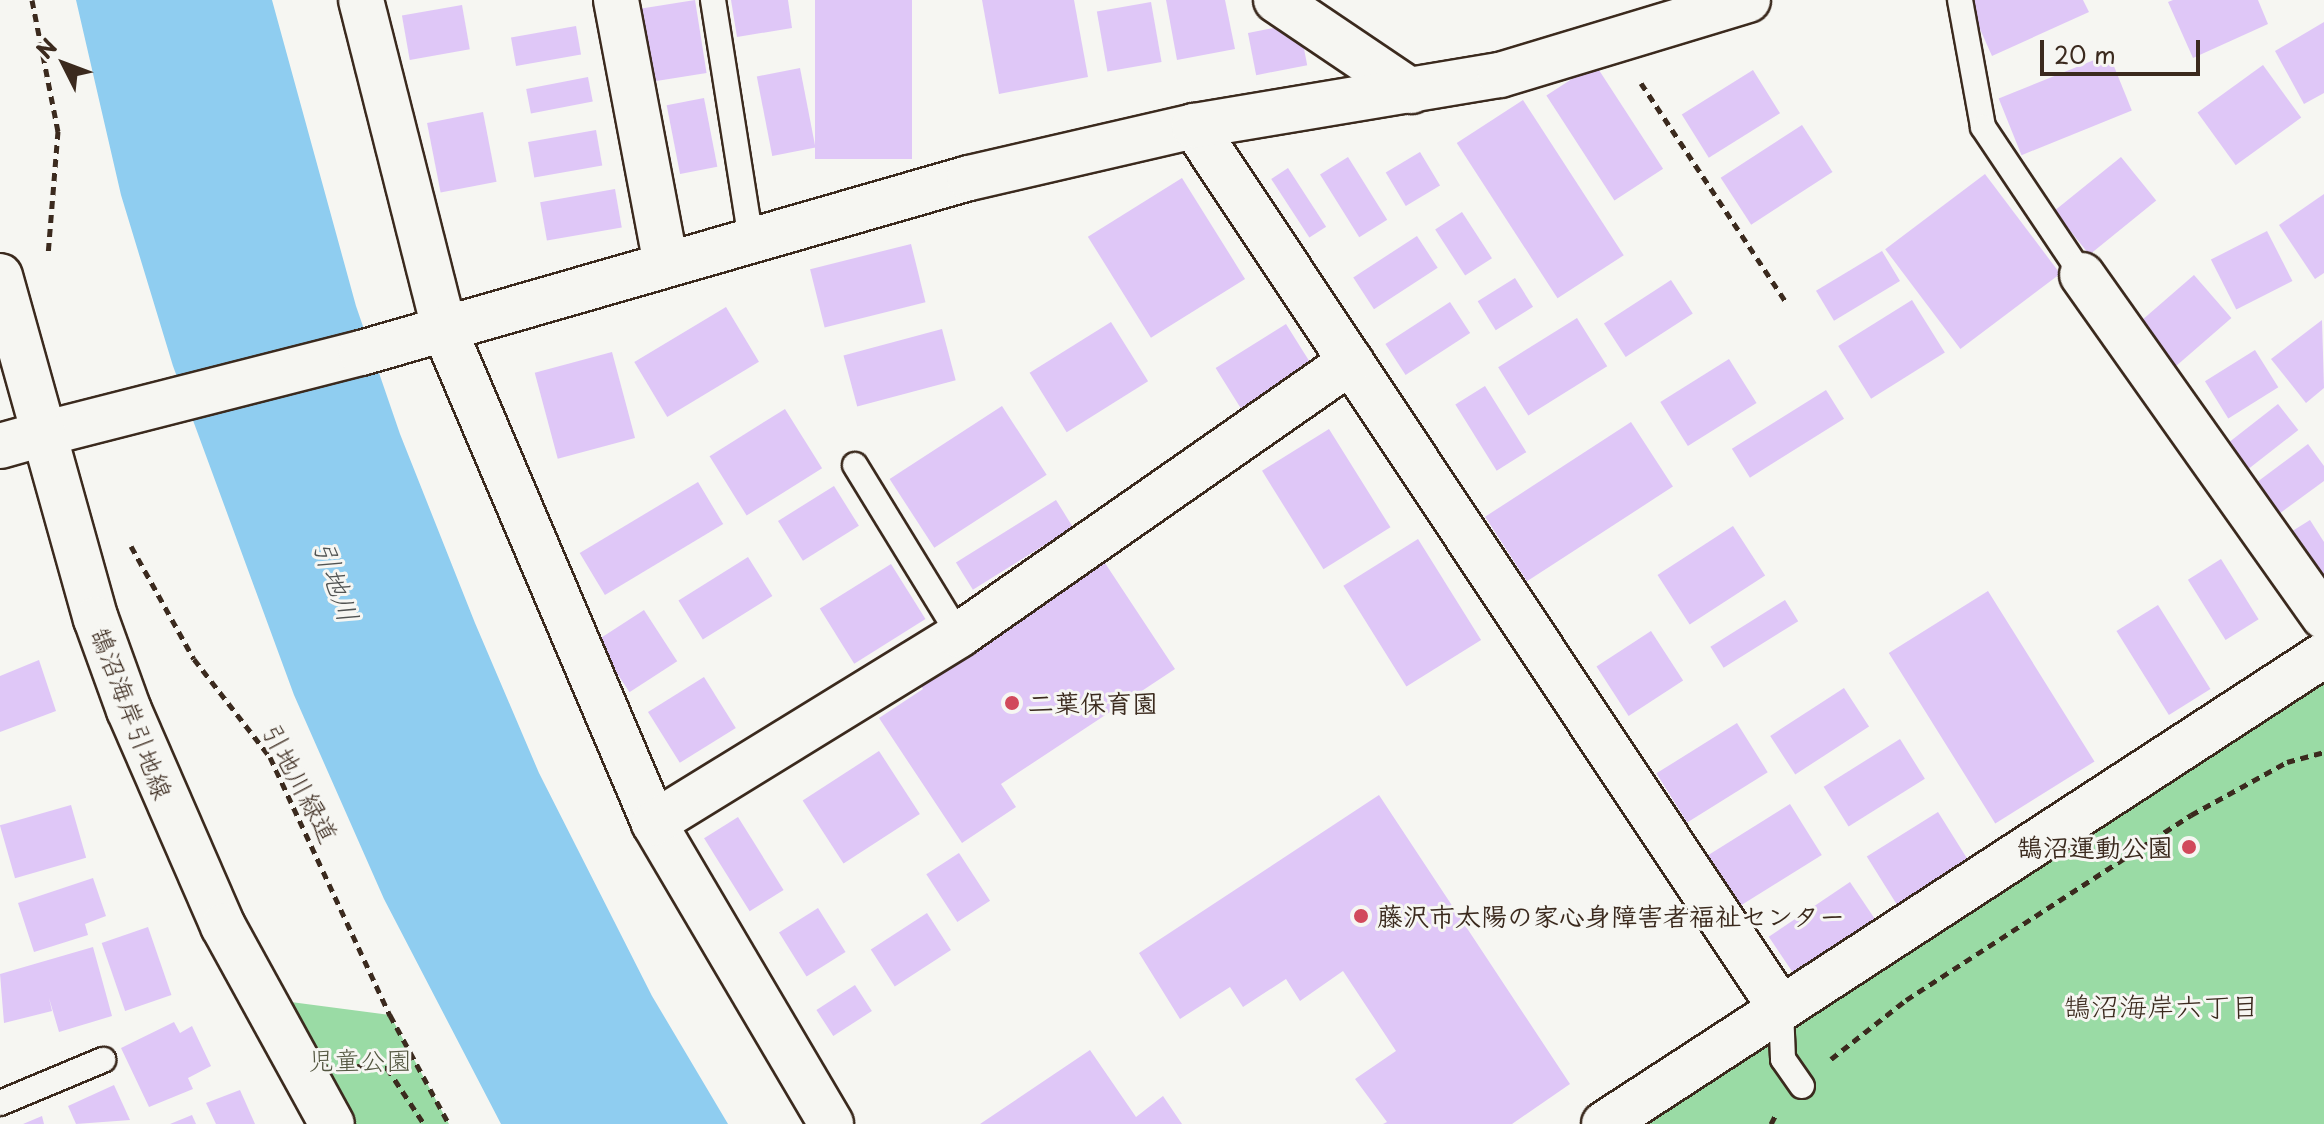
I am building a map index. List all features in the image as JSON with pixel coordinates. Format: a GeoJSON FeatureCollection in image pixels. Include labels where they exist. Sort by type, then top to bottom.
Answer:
{"type":"FeatureCollection","features":[{"type":"Feature","properties":{"kind":"street"},"geometry":{"type":"LineString","coordinates":[[361,0],[444,329],[654,823],[831,1124]]}},
{"type":"Feature","properties":{"kind":"street"},"geometry":{"type":"LineString","coordinates":[[616,0],[666,264]]}},
{"type":"Feature","properties":{"kind":"street"},"geometry":{"type":"LineString","coordinates":[[1276,0],[1411,91]]}},
{"type":"Feature","properties":{"kind":"street"},"geometry":{"type":"LineString","coordinates":[[0,446],[361,353],[969,178],[1194,126],[1500,75],[1748,0]]}},
{"type":"Feature","properties":{"kind":"street"},"geometry":{"type":"LineString","coordinates":[[1194,126],[1781,1009]]}},
{"type":"Feature","properties":{"kind":"street"},"geometry":{"type":"LineString","coordinates":[[2082,275],[2324,617]]}},
{"type":"Feature","properties":{"kind":"street","name":"鵠沼海岸引地線"},"geometry":{"type":"LineString","coordinates":[[0,276],[96,619],[165,800],[223,926],[332,1124]]}},
{"type":"Feature","properties":{"kind":"street"},"geometry":{"type":"LineString","coordinates":[[654,823],[959,635],[1351,362]]}},
{"type":"Feature","properties":{"kind":"street"},"geometry":{"type":"LineString","coordinates":[[1604,1124],[2324,655]]}},
{"type":"Feature","properties":{"kind":"lane"},"geometry":{"type":"LineString","coordinates":[[713,0],[751,239]]}},
{"type":"Feature","properties":{"kind":"lane"},"geometry":{"type":"LineString","coordinates":[[1960,0],[1983,127],[2082,275]]}},
{"type":"Feature","properties":{"kind":"lane"},"geometry":{"type":"LineString","coordinates":[[855,465],[959,635]]}},
{"type":"Feature","properties":{"kind":"lane"},"geometry":{"type":"LineString","coordinates":[[1781,1009],[1783,1059],[1802,1086]]}},
{"type":"Feature","properties":{"kind":"lane"},"geometry":{"type":"LineString","coordinates":[[0,1103],[103,1060]]}},
{"type":"Feature","properties":{"kind":"path"},"geometry":{"type":"LineString","coordinates":[[32,0],[58,131],[49,267]]}},
{"type":"Feature","properties":{"kind":"path"},"geometry":{"type":"LineString","coordinates":[[1614,42],[1786,302]]}},
{"type":"Feature","properties":{"kind":"path","name":"引地川緑道"},"geometry":{"type":"LineString","coordinates":[[127,539],[194,659],[270,757],[390,1015],[449,1124]]}},
{"type":"Feature","properties":{"kind":"path"},"geometry":{"type":"LineString","coordinates":[[1823,1066],[1906,1000],[2191,815],[2287,762],[2324,752]]}},
{"type":"Feature","properties":{"kind":"path"},"geometry":{"type":"LineString","coordinates":[[343,1065],[387,1068],[424,1124]]}},
{"type":"Feature","properties":{"kind":"path"},"geometry":{"type":"LineString","coordinates":[[1766,1124],[1773,1119]]}},
{"type":"Feature","properties":{"kind":"green space","name":"鵠沼運動公園"},"geometry":{"type":"Polygon","coordinates":[[[2324,671],[2324,1124],[1632,1124],[2324,671]]]}},
{"type":"Feature","properties":{"kind":"green space","name":"児童公園"},"geometry":{"type":"Polygon","coordinates":[[[268,999],[390,1015],[449,1124],[341,1124],[268,999]]]}},
{"type":"Feature","properties":{"kind":"water","name":"引地川"},"geometry":{"type":"Polygon","coordinates":[[[76,0],[272,0],[356,306],[400,434],[475,623],[539,773],[652,996],[728,1124],[501,1124],[384,899],[294,695],[173,366],[121,195],[76,0]]]}},
{"type":"Feature","properties":{"kind":"building"},"geometry":{"type":"Polygon","coordinates":[[[695,0],[707,73],[653,82],[642,8],[695,0]]]}},
{"type":"Feature","properties":{"kind":"building"},"geometry":{"type":"Polygon","coordinates":[[[731,0],[788,0],[792,28],[737,37],[731,0]]]}},
{"type":"Feature","properties":{"kind":"building"},"geometry":{"type":"Polygon","coordinates":[[[815,0],[912,0],[912,159],[815,159],[815,0]]]}},
{"type":"Feature","properties":{"kind":"building"},"geometry":{"type":"Polygon","coordinates":[[[982,0],[1074,0],[1088,77],[999,94],[982,0]]]}},
{"type":"Feature","properties":{"kind":"building"},"geometry":{"type":"Polygon","coordinates":[[[1166,0],[1225,0],[1235,49],[1177,60],[1166,0]]]}},
{"type":"Feature","properties":{"kind":"building"},"geometry":{"type":"Polygon","coordinates":[[[1967,0],[2083,0],[2089,12],[1992,56],[1967,0]]]}},
{"type":"Feature","properties":{"kind":"building"},"geometry":{"type":"Polygon","coordinates":[[[2258,0],[2268,24],[2193,58],[2168,2],[2258,0]]]}},
{"type":"Feature","properties":{"kind":"building"},"geometry":{"type":"Polygon","coordinates":[[[1151,2],[1162,62],[1107,72],[1097,12],[1151,2]]]}},
{"type":"Feature","properties":{"kind":"building"},"geometry":{"type":"Polygon","coordinates":[[[462,5],[470,49],[410,60],[402,16],[462,5]]]}},
{"type":"Feature","properties":{"kind":"building"},"geometry":{"type":"Polygon","coordinates":[[[2324,22],[2324,93],[2304,104],[2275,51],[2324,22]]]}},
{"type":"Feature","properties":{"kind":"building"},"geometry":{"type":"Polygon","coordinates":[[[1299,23],[1307,65],[1256,75],[1248,33],[1299,23]]]}},
{"type":"Feature","properties":{"kind":"building"},"geometry":{"type":"Polygon","coordinates":[[[576,26],[581,55],[516,66],[511,37],[576,26]]]}},
{"type":"Feature","properties":{"kind":"building"},"geometry":{"type":"Polygon","coordinates":[[[2109,54],[2132,111],[2022,155],[1999,99],[2109,54]]]}},
{"type":"Feature","properties":{"kind":"building"},"geometry":{"type":"Polygon","coordinates":[[[1595,64],[1663,169],[1614,200],[1546,96],[1595,64]]]}},
{"type":"Feature","properties":{"kind":"building"},"geometry":{"type":"Polygon","coordinates":[[[2263,65],[2301,118],[2236,165],[2197,113],[2263,65]]]}},
{"type":"Feature","properties":{"kind":"building"},"geometry":{"type":"Polygon","coordinates":[[[800,68],[815,148],[772,156],[757,76],[800,68]]]}},
{"type":"Feature","properties":{"kind":"building"},"geometry":{"type":"Polygon","coordinates":[[[1753,70],[1780,113],[1709,158],[1682,115],[1753,70]]]}},
{"type":"Feature","properties":{"kind":"building"},"geometry":{"type":"Polygon","coordinates":[[[588,77],[593,102],[531,114],[526,89],[588,77]]]}},
{"type":"Feature","properties":{"kind":"building"},"geometry":{"type":"Polygon","coordinates":[[[704,98],[717,167],[680,174],[667,105],[704,98]]]}},
{"type":"Feature","properties":{"kind":"building"},"geometry":{"type":"Polygon","coordinates":[[[1523,100],[1624,255],[1558,298],[1457,143],[1523,100]]]}},
{"type":"Feature","properties":{"kind":"building"},"geometry":{"type":"Polygon","coordinates":[[[483,112],[497,182],[441,193],[427,123],[483,112]]]}},
{"type":"Feature","properties":{"kind":"building"},"geometry":{"type":"Polygon","coordinates":[[[1802,125],[1832,172],[1751,225],[1721,178],[1802,125]]]}},
{"type":"Feature","properties":{"kind":"building"},"geometry":{"type":"Polygon","coordinates":[[[596,130],[602,165],[534,177],[528,142],[596,130]]]}},
{"type":"Feature","properties":{"kind":"building"},"geometry":{"type":"Polygon","coordinates":[[[1420,152],[1440,185],[1406,206],[1386,173],[1420,152]]]}},
{"type":"Feature","properties":{"kind":"building"},"geometry":{"type":"Polygon","coordinates":[[[1348,157],[1387,220],[1359,237],[1320,174],[1348,157]]]}},
{"type":"Feature","properties":{"kind":"building"},"geometry":{"type":"Polygon","coordinates":[[[2121,157],[2156,201],[2089,255],[2054,211],[2121,157]]]}},
{"type":"Feature","properties":{"kind":"building"},"geometry":{"type":"Polygon","coordinates":[[[1288,168],[1326,227],[1309,238],[1271,179],[1288,168]]]}},
{"type":"Feature","properties":{"kind":"building"},"geometry":{"type":"Polygon","coordinates":[[[1985,174],[2060,274],[1960,349],[1885,249],[1985,174]]]}},
{"type":"Feature","properties":{"kind":"building"},"geometry":{"type":"Polygon","coordinates":[[[1182,178],[1245,279],[1151,338],[1088,237],[1182,178]]]}},
{"type":"Feature","properties":{"kind":"building"},"geometry":{"type":"Polygon","coordinates":[[[615,189],[622,227],[547,241],[540,202],[615,189]]]}},
{"type":"Feature","properties":{"kind":"building"},"geometry":{"type":"Polygon","coordinates":[[[2324,194],[2324,273],[2315,279],[2279,225],[2324,194]]]}},
{"type":"Feature","properties":{"kind":"building"},"geometry":{"type":"Polygon","coordinates":[[[1462,212],[1492,258],[1465,276],[1435,229],[1462,212]]]}},
{"type":"Feature","properties":{"kind":"building"},"geometry":{"type":"Polygon","coordinates":[[[2267,231],[2292,281],[2236,309],[2211,260],[2267,231]]]}},
{"type":"Feature","properties":{"kind":"building"},"geometry":{"type":"Polygon","coordinates":[[[1417,236],[1438,268],[1374,309],[1353,277],[1417,236]]]}},
{"type":"Feature","properties":{"kind":"building"},"geometry":{"type":"Polygon","coordinates":[[[911,244],[926,302],[825,327],[810,269],[911,244]]]}},
{"type":"Feature","properties":{"kind":"building"},"geometry":{"type":"Polygon","coordinates":[[[1882,251],[1900,281],[1834,321],[1816,291],[1882,251]]]}},
{"type":"Feature","properties":{"kind":"building"},"geometry":{"type":"Polygon","coordinates":[[[2194,275],[2231,318],[2172,370],[2134,327],[2194,275]]]}},
{"type":"Feature","properties":{"kind":"building"},"geometry":{"type":"Polygon","coordinates":[[[1515,278],[1533,307],[1496,330],[1478,301],[1515,278]]]}},
{"type":"Feature","properties":{"kind":"building"},"geometry":{"type":"Polygon","coordinates":[[[1671,280],[1693,314],[1626,357],[1604,324],[1671,280]]]}},
{"type":"Feature","properties":{"kind":"building"},"geometry":{"type":"Polygon","coordinates":[[[1912,300],[1945,353],[1871,399],[1838,346],[1912,300]]]}},
{"type":"Feature","properties":{"kind":"building"},"geometry":{"type":"Polygon","coordinates":[[[1450,302],[1470,333],[1406,375],[1385,344],[1450,302]]]}},
{"type":"Feature","properties":{"kind":"building"},"geometry":{"type":"Polygon","coordinates":[[[726,307],[759,362],[667,417],[634,362],[726,307]]]}},
{"type":"Feature","properties":{"kind":"building"},"geometry":{"type":"Polygon","coordinates":[[[1577,318],[1607,366],[1528,416],[1498,367],[1577,318]]]}},
{"type":"Feature","properties":{"kind":"building"},"geometry":{"type":"Polygon","coordinates":[[[2322,320],[2324,388],[2306,403],[2271,359],[2322,320]]]}},
{"type":"Feature","properties":{"kind":"building"},"geometry":{"type":"Polygon","coordinates":[[[1111,322],[1148,381],[1067,432],[1030,373],[1111,322]]]}},
{"type":"Feature","properties":{"kind":"building"},"geometry":{"type":"Polygon","coordinates":[[[1286,324],[1314,368],[1243,412],[1216,368],[1286,324]]]}},
{"type":"Feature","properties":{"kind":"building"},"geometry":{"type":"Polygon","coordinates":[[[942,329],[956,380],[857,407],[843,355],[942,329]]]}},
{"type":"Feature","properties":{"kind":"building"},"geometry":{"type":"Polygon","coordinates":[[[2255,350],[2278,387],[2228,419],[2205,381],[2255,350]]]}},
{"type":"Feature","properties":{"kind":"building"},"geometry":{"type":"Polygon","coordinates":[[[612,352],[635,438],[558,459],[535,373],[612,352]]]}},
{"type":"Feature","properties":{"kind":"building"},"geometry":{"type":"Polygon","coordinates":[[[1729,359],[1757,403],[1688,446],[1660,402],[1729,359]]]}},
{"type":"Feature","properties":{"kind":"building"},"geometry":{"type":"Polygon","coordinates":[[[1485,386],[1526,452],[1497,471],[1455,405],[1485,386]]]}},
{"type":"Feature","properties":{"kind":"building"},"geometry":{"type":"Polygon","coordinates":[[[1826,390],[1844,419],[1750,478],[1732,449],[1826,390]]]}},
{"type":"Feature","properties":{"kind":"building"},"geometry":{"type":"Polygon","coordinates":[[[2278,404],[2298,430],[2249,469],[2228,443],[2278,404]]]}},
{"type":"Feature","properties":{"kind":"building"},"geometry":{"type":"Polygon","coordinates":[[[1002,406],[1047,475],[934,548],[890,479],[1002,406]]]}},
{"type":"Feature","properties":{"kind":"building"},"geometry":{"type":"Polygon","coordinates":[[[785,409],[822,468],[747,516],[710,456],[785,409]]]}},
{"type":"Feature","properties":{"kind":"building"},"geometry":{"type":"Polygon","coordinates":[[[1631,422],[1673,487],[1527,581],[1485,517],[1631,422]]]}},
{"type":"Feature","properties":{"kind":"building"},"geometry":{"type":"Polygon","coordinates":[[[1329,429],[1390,527],[1323,569],[1262,471],[1329,429]]]}},
{"type":"Feature","properties":{"kind":"building"},"geometry":{"type":"Polygon","coordinates":[[[2308,444],[2324,466],[2324,481],[2272,519],[2249,488],[2308,444]]]}},
{"type":"Feature","properties":{"kind":"building"},"geometry":{"type":"Polygon","coordinates":[[[698,482],[723,524],[605,595],[580,553],[698,482]]]}},
{"type":"Feature","properties":{"kind":"building"},"geometry":{"type":"Polygon","coordinates":[[[834,486],[859,526],[803,561],[778,521],[834,486]]]}},
{"type":"Feature","properties":{"kind":"building"},"geometry":{"type":"Polygon","coordinates":[[[1056,500],[1073,527],[973,590],[956,563],[1056,500]]]}},
{"type":"Feature","properties":{"kind":"building"},"geometry":{"type":"Polygon","coordinates":[[[2310,520],[2324,542],[2324,591],[2286,535],[2310,520]]]}},
{"type":"Feature","properties":{"kind":"building"},"geometry":{"type":"Polygon","coordinates":[[[1733,526],[1765,575],[1690,624],[1658,575],[1733,526]]]}},
{"type":"Feature","properties":{"kind":"building"},"geometry":{"type":"Polygon","coordinates":[[[1418,539],[1481,640],[1406,687],[1343,586],[1418,539]]]}},
{"type":"Feature","properties":{"kind":"building"},"geometry":{"type":"Polygon","coordinates":[[[748,557],[772,596],[703,639],[678,600],[748,557]]]}},
{"type":"Feature","properties":{"kind":"building"},"geometry":{"type":"Polygon","coordinates":[[[2221,559],[2259,619],[2226,640],[2188,580],[2221,559]]]}},
{"type":"Feature","properties":{"kind":"building","name":"二葉保育園"},"geometry":{"type":"Polygon","coordinates":[[[1103,560],[1175,669],[1001,784],[1016,807],[962,843],[879,718],[923,689],[919,683],[1103,560]]]}},
{"type":"Feature","properties":{"kind":"building"},"geometry":{"type":"Polygon","coordinates":[[[891,564],[925,619],[854,664],[820,609],[891,564]]]}},
{"type":"Feature","properties":{"kind":"building"},"geometry":{"type":"Polygon","coordinates":[[[1988,591],[2095,761],[1995,823],[1889,653],[1988,591]]]}},
{"type":"Feature","properties":{"kind":"building"},"geometry":{"type":"Polygon","coordinates":[[[1785,600],[1798,621],[1724,668],[1710,647],[1785,600]]]}},
{"type":"Feature","properties":{"kind":"building"},"geometry":{"type":"Polygon","coordinates":[[[2158,605],[2210,689],[2169,715],[2116,631],[2158,605]]]}},
{"type":"Feature","properties":{"kind":"building"},"geometry":{"type":"Polygon","coordinates":[[[644,610],[677,661],[629,692],[596,641],[644,610]]]}},
{"type":"Feature","properties":{"kind":"building"},"geometry":{"type":"Polygon","coordinates":[[[1651,631],[1683,680],[1629,716],[1596,666],[1651,631]]]}},
{"type":"Feature","properties":{"kind":"building"},"geometry":{"type":"Polygon","coordinates":[[[39,660],[56,711],[0,732],[0,676],[39,660]]]}},
{"type":"Feature","properties":{"kind":"building"},"geometry":{"type":"Polygon","coordinates":[[[704,677],[736,728],[680,763],[648,712],[704,677]]]}},
{"type":"Feature","properties":{"kind":"building"},"geometry":{"type":"Polygon","coordinates":[[[1844,688],[1869,727],[1795,775],[1770,736],[1844,688]]]}},
{"type":"Feature","properties":{"kind":"building"},"geometry":{"type":"Polygon","coordinates":[[[1737,723],[1768,772],[1687,823],[1656,773],[1737,723]]]}},
{"type":"Feature","properties":{"kind":"building"},"geometry":{"type":"Polygon","coordinates":[[[1900,739],[1925,779],[1849,827],[1824,787],[1900,739]]]}},
{"type":"Feature","properties":{"kind":"building"},"geometry":{"type":"Polygon","coordinates":[[[879,751],[920,814],[844,863],[803,801],[879,751]]]}},
{"type":"Feature","properties":{"kind":"building"},"geometry":{"type":"Polygon","coordinates":[[[1379,795],[1570,1084],[1512,1124],[1383,1124],[1387,1122],[1355,1079],[1396,1051],[1343,971],[1300,1001],[1286,979],[1243,1007],[1230,987],[1180,1019],[1139,953],[1379,795]]]}},
{"type":"Feature","properties":{"kind":"building"},"geometry":{"type":"Polygon","coordinates":[[[1790,804],[1822,855],[1738,907],[1706,856],[1790,804]]]}},
{"type":"Feature","properties":{"kind":"building"},"geometry":{"type":"Polygon","coordinates":[[[71,805],[86,858],[15,878],[0,825],[71,805]]]}},
{"type":"Feature","properties":{"kind":"building"},"geometry":{"type":"Polygon","coordinates":[[[1938,812],[1971,865],[1900,909],[1867,857],[1938,812]]]}},
{"type":"Feature","properties":{"kind":"building"},"geometry":{"type":"Polygon","coordinates":[[[738,817],[784,890],[750,911],[704,838],[738,817]]]}},
{"type":"Feature","properties":{"kind":"building"},"geometry":{"type":"Polygon","coordinates":[[[959,853],[990,901],[957,922],[926,874],[959,853]]]}},
{"type":"Feature","properties":{"kind":"building"},"geometry":{"type":"Polygon","coordinates":[[[93,878],[106,916],[85,924],[88,935],[34,952],[18,903],[93,878]]]}},
{"type":"Feature","properties":{"kind":"building"},"geometry":{"type":"Polygon","coordinates":[[[1850,882],[1878,923],[1797,978],[1769,937],[1850,882]]]}},
{"type":"Feature","properties":{"kind":"building"},"geometry":{"type":"Polygon","coordinates":[[[818,908],[846,952],[807,976],[779,932],[818,908]]]}},
{"type":"Feature","properties":{"kind":"building"},"geometry":{"type":"Polygon","coordinates":[[[927,913],[951,950],[895,986],[871,949],[927,913]]]}},
{"type":"Feature","properties":{"kind":"building"},"geometry":{"type":"Polygon","coordinates":[[[148,927],[171,995],[125,1011],[102,943],[148,927]]]}},
{"type":"Feature","properties":{"kind":"building"},"geometry":{"type":"Polygon","coordinates":[[[93,947],[112,1016],[59,1032],[49,998],[52,1011],[4,1023],[0,974],[93,947]]]}},
{"type":"Feature","properties":{"kind":"building"},"geometry":{"type":"Polygon","coordinates":[[[855,985],[872,1011],[833,1036],[816,1010],[855,985]]]}},
{"type":"Feature","properties":{"kind":"building"},"geometry":{"type":"Polygon","coordinates":[[[174,1022],[180,1033],[192,1026],[211,1066],[188,1078],[193,1089],[149,1107],[121,1048],[174,1022]]]}},
{"type":"Feature","properties":{"kind":"building"},"geometry":{"type":"Polygon","coordinates":[[[1090,1050],[1136,1117],[1163,1096],[1182,1124],[980,1124],[1090,1050]]]}},
{"type":"Feature","properties":{"kind":"building"},"geometry":{"type":"Polygon","coordinates":[[[114,1085],[130,1120],[76,1124],[68,1106],[114,1085]]]}},
{"type":"Feature","properties":{"kind":"building"},"geometry":{"type":"Polygon","coordinates":[[[240,1090],[255,1124],[216,1124],[206,1103],[240,1090]]]}},
{"type":"Feature","properties":{"kind":"building"},"geometry":{"type":"Polygon","coordinates":[[[192,1115],[196,1124],[170,1124],[192,1115]]]}},
{"type":"Feature","properties":{"kind":"building"},"geometry":{"type":"Polygon","coordinates":[[[42,1116],[44,1124],[23,1124],[42,1116]]]}},
{"type":"Feature","properties":{"kind":"place","name":"二葉保育園"},"geometry":{"type":"Point","coordinates":[1012,703]}},
{"type":"Feature","properties":{"kind":"place","name":"鵠沼運動公園"},"geometry":{"type":"Point","coordinates":[2189,847]}},
{"type":"Feature","properties":{"kind":"place","name":"藤沢市太陽の家心身障害者福祉センター"},"geometry":{"type":"Point","coordinates":[1361,916]}},
{"type":"Feature","properties":{"kind":"district","name":"鵠沼海岸六丁目"},"geometry":{"type":"Point","coordinates":[2161,1006]}}]}
